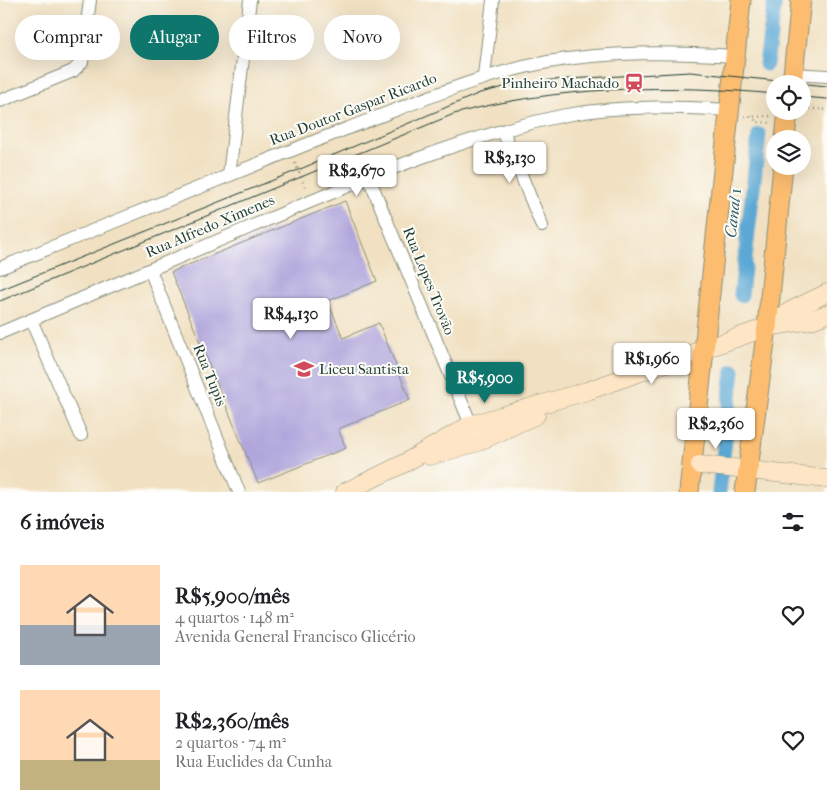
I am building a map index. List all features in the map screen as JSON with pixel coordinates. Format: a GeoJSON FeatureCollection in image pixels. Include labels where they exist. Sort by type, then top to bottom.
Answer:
{"type":"FeatureCollection","features":[{"type":"Feature","properties":{"kind":"main road"},"geometry":{"type":"LineString","coordinates":[[689,492],[696,465],[706,350],[734,116],[734,56],[741,0]]}},
{"type":"Feature","properties":{"kind":"main road"},"geometry":{"type":"LineString","coordinates":[[792,75],[801,0]]}},
{"type":"Feature","properties":{"kind":"main road"},"geometry":{"type":"LineString","coordinates":[[745,492],[738,469],[767,327],[782,175]]}},
{"type":"Feature","properties":{"kind":"street"},"geometry":{"type":"LineString","coordinates":[[0,101],[73,71],[82,62],[90,0]]}},
{"type":"Feature","properties":{"kind":"street"},"geometry":{"type":"LineString","coordinates":[[229,175],[250,0]]}},
{"type":"Feature","properties":{"kind":"street"},"geometry":{"type":"LineString","coordinates":[[484,76],[493,0]]}},
{"type":"Feature","properties":{"kind":"street","name":"Rua Doutor Gaspar Ricardo"},"geometry":{"type":"LineString","coordinates":[[0,268],[229,175],[484,76],[550,62],[621,55],[670,52],[734,56]]}},
{"type":"Feature","properties":{"kind":"street"},"geometry":{"type":"LineString","coordinates":[[811,77],[827,76]]}},
{"type":"Feature","properties":{"kind":"street","name":"Rua Alfredo Ximenes"},"geometry":{"type":"LineString","coordinates":[[0,333],[369,178],[466,142],[503,131],[566,115],[645,107],[734,116]]}},
{"type":"Feature","properties":{"kind":"street"},"geometry":{"type":"LineString","coordinates":[[503,131],[542,226]]}},
{"type":"Feature","properties":{"kind":"street","name":"Rua Lopes Trovão"},"geometry":{"type":"LineString","coordinates":[[369,178],[478,442]]}},
{"type":"Feature","properties":{"kind":"street","name":"Rua Tupis"},"geometry":{"type":"LineString","coordinates":[[150,270],[239,492]]}},
{"type":"Feature","properties":{"kind":"street"},"geometry":{"type":"LineString","coordinates":[[767,327],[790,311],[827,293]]}},
{"type":"Feature","properties":{"kind":"street"},"geometry":{"type":"LineString","coordinates":[[345,492],[403,464],[470,425],[587,391],[767,327],[811,320],[827,314]]}},
{"type":"Feature","properties":{"kind":"street"},"geometry":{"type":"LineString","coordinates":[[31,320],[81,435]]}},
{"type":"Feature","properties":{"kind":"street"},"geometry":{"type":"LineString","coordinates":[[403,464],[478,442],[587,391]]}},
{"type":"Feature","properties":{"kind":"street"},"geometry":{"type":"LineString","coordinates":[[696,465],[827,478]]}},
{"type":"Feature","properties":{"kind":"path"},"geometry":{"type":"LineString","coordinates":[[811,109],[827,110]]}},
{"type":"Feature","properties":{"kind":"path"},"geometry":{"type":"LineString","coordinates":[[734,116],[766,115]]}},
{"type":"Feature","properties":{"kind":"path"},"geometry":{"type":"LineString","coordinates":[[751,116],[757,122],[771,123]]}},
{"type":"Feature","properties":{"kind":"path"},"geometry":{"type":"LineString","coordinates":[[288,165],[294,162],[306,189],[312,187]]}},
{"type":"Feature","properties":{"kind":"building","name":"Liceu Santista"},"geometry":{"type":"Polygon","coordinates":[[[345,201],[377,281],[328,301],[343,338],[379,323],[410,400],[338,429],[346,448],[258,483],[171,272],[345,201]]]}},
{"type":"Feature","properties":{"kind":"waterway","name":"Canal 1"},"geometry":{"type":"LineString","coordinates":[[766,64],[775,0]]}},
{"type":"Feature","properties":{"kind":"waterway","name":"Canal 1"},"geometry":{"type":"LineString","coordinates":[[741,295],[759,135]]}},
{"type":"Feature","properties":{"kind":"waterway","name":"Canal 1"},"geometry":{"type":"LineString","coordinates":[[719,492],[733,371]]}},
{"type":"Feature","properties":{"kind":"tram line"},"geometry":{"type":"LineString","coordinates":[[0,290],[298,170],[480,93],[516,84],[551,80],[690,72],[827,86]]}},
{"type":"Feature","properties":{"kind":"tram line"},"geometry":{"type":"LineString","coordinates":[[0,301],[454,114],[532,98],[613,90],[695,89],[766,93]]}},
{"type":"Feature","properties":{"kind":"tram line"},"geometry":{"type":"LineString","coordinates":[[811,98],[827,99]]}},
{"type":"Feature","properties":{"kind":"place","name":"Pinheiro Machado"},"geometry":{"type":"Point","coordinates":[634,83]}},
{"type":"Feature","properties":{"kind":"place","name":"Liceu Santista"},"geometry":{"type":"Point","coordinates":[304,369]}}]}
